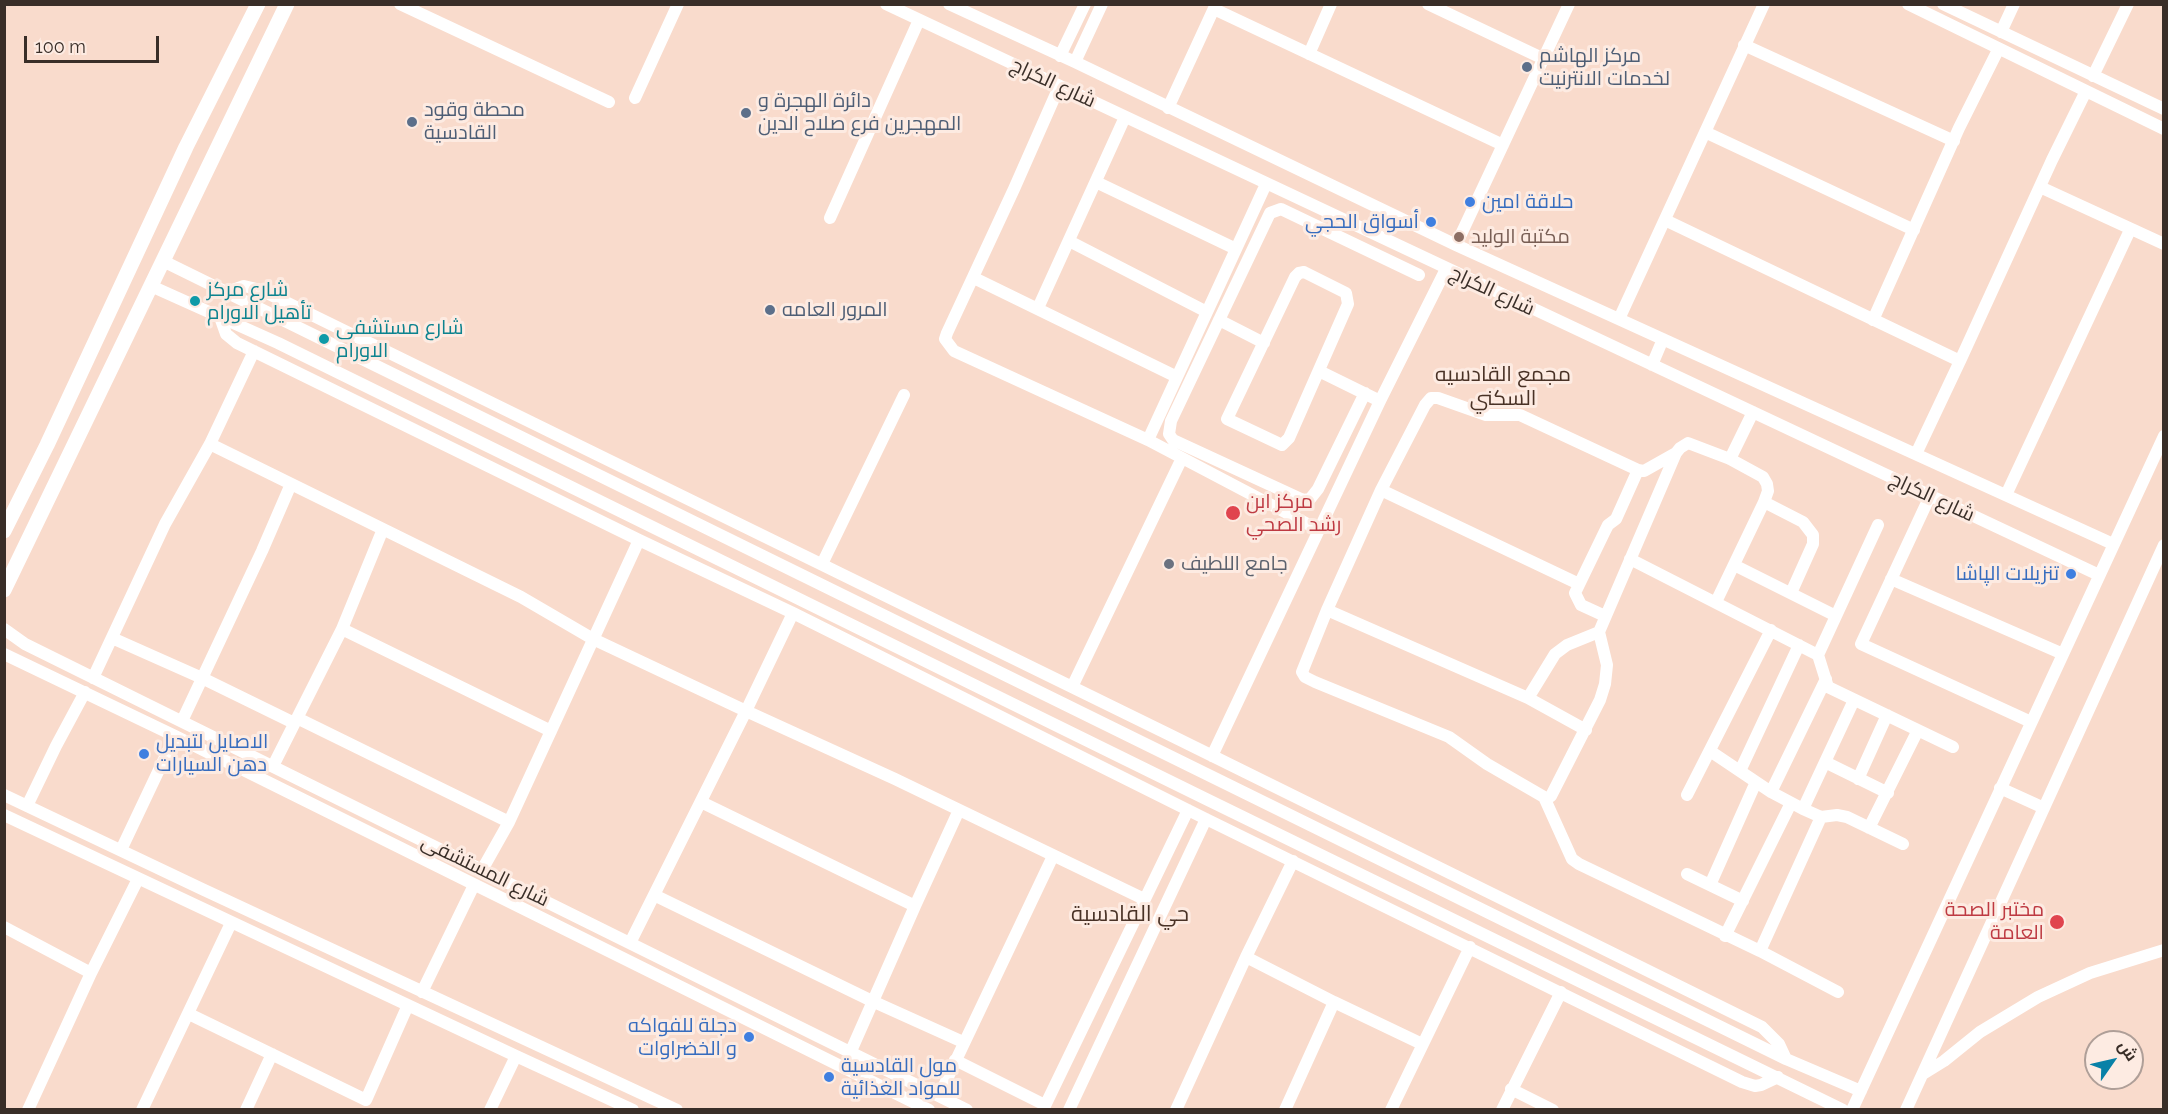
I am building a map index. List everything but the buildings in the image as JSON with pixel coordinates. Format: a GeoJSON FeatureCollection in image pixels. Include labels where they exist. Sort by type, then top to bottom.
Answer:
{"type":"FeatureCollection","features":[{"type":"Feature","properties":{"kind":"main road"},"geometry":{"type":"LineString","coordinates":[[4,531],[47,445],[186,147],[258,4]]}},
{"type":"Feature","properties":{"kind":"main road"},"geometry":{"type":"LineString","coordinates":[[4,590],[287,4]]}},
{"type":"Feature","properties":{"kind":"street"},"geometry":{"type":"LineString","coordinates":[[400,4],[609,102]]}},
{"type":"Feature","properties":{"kind":"street"},"geometry":{"type":"LineString","coordinates":[[635,98],[678,4]]}},
{"type":"Feature","properties":{"kind":"street"},"geometry":{"type":"LineString","coordinates":[[949,4],[968,8],[1167,108],[1456,245],[2113,544]]}},
{"type":"Feature","properties":{"kind":"street"},"geometry":{"type":"LineString","coordinates":[[1060,56],[1085,4]]}},
{"type":"Feature","properties":{"kind":"street"},"geometry":{"type":"LineString","coordinates":[[1075,62],[1102,4]]}},
{"type":"Feature","properties":{"kind":"street"},"geometry":{"type":"LineString","coordinates":[[1309,54],[1331,4]]}},
{"type":"Feature","properties":{"kind":"street"},"geometry":{"type":"LineString","coordinates":[[1428,4],[1544,59]]}},
{"type":"Feature","properties":{"kind":"street"},"geometry":{"type":"LineString","coordinates":[[1456,245],[1569,4]]}},
{"type":"Feature","properties":{"kind":"street"},"geometry":{"type":"LineString","coordinates":[[1619,319],[1764,4]]}},
{"type":"Feature","properties":{"kind":"street"},"geometry":{"type":"LineString","coordinates":[[1908,4],[2163,129]]}},
{"type":"Feature","properties":{"kind":"street"},"geometry":{"type":"LineString","coordinates":[[2001,32],[2014,4]]}},
{"type":"Feature","properties":{"kind":"street"},"geometry":{"type":"LineString","coordinates":[[2093,76],[2128,4]]}},
{"type":"Feature","properties":{"kind":"street","name":"شارع الكراج"},"geometry":{"type":"LineString","coordinates":[[892,6],[1059,87],[2099,575]]}},
{"type":"Feature","properties":{"kind":"street"},"geometry":{"type":"LineString","coordinates":[[1167,108],[1215,7],[1503,145]]}},
{"type":"Feature","properties":{"kind":"street"},"geometry":{"type":"LineString","coordinates":[[1947,24],[1948,7],[2163,109]]}},
{"type":"Feature","properties":{"kind":"street"},"geometry":{"type":"LineString","coordinates":[[830,218],[919,20]]}},
{"type":"Feature","properties":{"kind":"street"},"geometry":{"type":"LineString","coordinates":[[1744,45],[1954,141]]}},
{"type":"Feature","properties":{"kind":"street"},"geometry":{"type":"LineString","coordinates":[[1873,320],[1998,50]]}},
{"type":"Feature","properties":{"kind":"street"},"geometry":{"type":"LineString","coordinates":[[1059,87],[945,339],[954,351],[1148,440],[1319,530]]}},
{"type":"Feature","properties":{"kind":"street"},"geometry":{"type":"LineString","coordinates":[[1916,454],[2086,91]]}},
{"type":"Feature","properties":{"kind":"street"},"geometry":{"type":"LineString","coordinates":[[1038,308],[1125,117]]}},
{"type":"Feature","properties":{"kind":"street"},"geometry":{"type":"LineString","coordinates":[[1705,132],[1914,230]]}},
{"type":"Feature","properties":{"kind":"street"},"geometry":{"type":"LineString","coordinates":[[1096,182],[1236,249]]}},
{"type":"Feature","properties":{"kind":"street"},"geometry":{"type":"LineString","coordinates":[[1148,440],[1266,184]]}},
{"type":"Feature","properties":{"kind":"street"},"geometry":{"type":"LineString","coordinates":[[2040,187],[2163,244]]}},
{"type":"Feature","properties":{"kind":"street"},"geometry":{"type":"LineString","coordinates":[[1365,393],[1318,489],[1310,499],[1303,501],[1173,440],[1168,434],[1171,421],[1219,320],[1270,213],[1275,209],[1281,209],[1419,275]]}},
{"type":"Feature","properties":{"kind":"street"},"geometry":{"type":"LineString","coordinates":[[1665,220],[1960,361]]}},
{"type":"Feature","properties":{"kind":"street"},"geometry":{"type":"LineString","coordinates":[[2006,495],[2130,230]]}},
{"type":"Feature","properties":{"kind":"street"},"geometry":{"type":"LineString","coordinates":[[1069,241],[1207,312]]}},
{"type":"Feature","properties":{"kind":"street"},"geometry":{"type":"LineString","coordinates":[[163,261],[1786,1059],[1861,1091]]}},
{"type":"Feature","properties":{"kind":"street"},"geometry":{"type":"LineString","coordinates":[[1212,756],[1380,401],[1446,269]]}},
{"type":"Feature","properties":{"kind":"street"},"geometry":{"type":"LineString","coordinates":[[1304,272],[1346,293],[1348,304],[1289,438],[1282,446],[1227,419],[1264,343],[1299,273],[1304,272]]}},
{"type":"Feature","properties":{"kind":"street"},"geometry":{"type":"LineString","coordinates":[[974,278],[1177,377]]}},
{"type":"Feature","properties":{"kind":"street"},"geometry":{"type":"LineString","coordinates":[[152,286],[278,343],[410,407],[1843,1110]]}},
{"type":"Feature","properties":{"kind":"street"},"geometry":{"type":"LineString","coordinates":[[227,292],[244,286],[261,290],[822,564],[1762,1027],[1779,1044],[1786,1059]]}},
{"type":"Feature","properties":{"kind":"street"},"geometry":{"type":"LineString","coordinates":[[220,317],[229,338],[254,351],[793,613],[1206,819],[1749,1084],[1761,1085],[1778,1077]]}},
{"type":"Feature","properties":{"kind":"street"},"geometry":{"type":"LineString","coordinates":[[1219,320],[1264,343]]}},
{"type":"Feature","properties":{"kind":"street"},"geometry":{"type":"LineString","coordinates":[[278,343],[287,322]]}},
{"type":"Feature","properties":{"kind":"street"},"geometry":{"type":"LineString","coordinates":[[1652,365],[1663,339]]}},
{"type":"Feature","properties":{"kind":"street"},"geometry":{"type":"LineString","coordinates":[[93,678],[165,524],[210,444],[254,351]]}},
{"type":"Feature","properties":{"kind":"street"},"geometry":{"type":"LineString","coordinates":[[1319,371],[1380,401]]}},
{"type":"Feature","properties":{"kind":"street"},"geometry":{"type":"LineString","coordinates":[[420,388],[428,373]]}},
{"type":"Feature","properties":{"kind":"street"},"geometry":{"type":"LineString","coordinates":[[822,564],[904,395]]}},
{"type":"Feature","properties":{"kind":"street"},"geometry":{"type":"LineString","coordinates":[[1676,453],[1644,471],[1638,470],[1520,415],[1486,415],[1438,398],[1431,398],[1425,405],[1381,490],[1302,672],[1305,677],[1449,737],[1486,764],[1548,798],[1586,730],[1605,684],[1607,665],[1599,632],[1605,616],[1676,453],[1688,443],[1730,459],[1763,477],[1768,491],[1716,602]]}},
{"type":"Feature","properties":{"kind":"street"},"geometry":{"type":"LineString","coordinates":[[402,423],[410,407]]}},
{"type":"Feature","properties":{"kind":"street"},"geometry":{"type":"LineString","coordinates":[[1730,459],[1753,412]]}},
{"type":"Feature","properties":{"kind":"street"},"geometry":{"type":"LineString","coordinates":[[1852,1110],[2163,436]]}},
{"type":"Feature","properties":{"kind":"street"},"geometry":{"type":"LineString","coordinates":[[210,444],[521,597],[593,639],[1144,899]]}},
{"type":"Feature","properties":{"kind":"street"},"geometry":{"type":"LineString","coordinates":[[1072,687],[1182,458]]}},
{"type":"Feature","properties":{"kind":"street"},"geometry":{"type":"LineString","coordinates":[[597,475],[605,459]]}},
{"type":"Feature","properties":{"kind":"street"},"geometry":{"type":"LineString","coordinates":[[1605,616],[1581,604],[1575,593],[1608,525],[1616,519],[1638,470]]}},
{"type":"Feature","properties":{"kind":"street"},"geometry":{"type":"LineString","coordinates":[[182,721],[291,484]]}},
{"type":"Feature","properties":{"kind":"street"},"geometry":{"type":"LineString","coordinates":[[1381,490],[1579,584]]}},
{"type":"Feature","properties":{"kind":"street"},"geometry":{"type":"LineString","coordinates":[[580,511],[588,495]]}},
{"type":"Feature","properties":{"kind":"street"},"geometry":{"type":"LineString","coordinates":[[1930,496],[1861,644],[2031,722]]}},
{"type":"Feature","properties":{"kind":"street"},"geometry":{"type":"LineString","coordinates":[[1764,502],[1803,522],[1813,535],[1813,544],[1791,593]]}},
{"type":"Feature","properties":{"kind":"street"},"geometry":{"type":"LineString","coordinates":[[1878,525],[1818,655],[1828,687],[1953,747]]}},
{"type":"Feature","properties":{"kind":"street"},"geometry":{"type":"LineString","coordinates":[[273,766],[342,629],[383,529]]}},
{"type":"Feature","properties":{"kind":"street"},"geometry":{"type":"LineString","coordinates":[[482,870],[509,822],[639,540]]}},
{"type":"Feature","properties":{"kind":"street"},"geometry":{"type":"LineString","coordinates":[[1906,1110],[2163,545]]}},
{"type":"Feature","properties":{"kind":"street"},"geometry":{"type":"LineString","coordinates":[[750,574],[760,555]]}},
{"type":"Feature","properties":{"kind":"street"},"geometry":{"type":"LineString","coordinates":[[1630,559],[1818,655]]}},
{"type":"Feature","properties":{"kind":"street"},"geometry":{"type":"LineString","coordinates":[[1734,565],[1836,616]]}},
{"type":"Feature","properties":{"kind":"street"},"geometry":{"type":"LineString","coordinates":[[1891,579],[2063,654]]}},
{"type":"Feature","properties":{"kind":"street"},"geometry":{"type":"LineString","coordinates":[[1327,610],[1528,698],[1586,730]]}},
{"type":"Feature","properties":{"kind":"street"},"geometry":{"type":"LineString","coordinates":[[630,943],[793,613]]}},
{"type":"Feature","properties":{"kind":"street","name":"شارع المستشفى"},"geometry":{"type":"LineString","coordinates":[[4,629],[19,641],[93,678],[967,1110]]}},
{"type":"Feature","properties":{"kind":"street"},"geometry":{"type":"LineString","coordinates":[[342,629],[551,730]]}},
{"type":"Feature","properties":{"kind":"street"},"geometry":{"type":"LineString","coordinates":[[1687,795],[1771,630]]}},
{"type":"Feature","properties":{"kind":"street"},"geometry":{"type":"LineString","coordinates":[[1528,698],[1555,654],[1567,645],[1599,632]]}},
{"type":"Feature","properties":{"kind":"street"},"geometry":{"type":"LineString","coordinates":[[112,638],[296,721],[509,822]]}},
{"type":"Feature","properties":{"kind":"street"},"geometry":{"type":"LineString","coordinates":[[1740,771],[1799,645]]}},
{"type":"Feature","properties":{"kind":"street","name":"شارع المستشفى"},"geometry":{"type":"LineString","coordinates":[[4,654],[175,736],[929,1110]]}},
{"type":"Feature","properties":{"kind":"street"},"geometry":{"type":"LineString","coordinates":[[1771,792],[1826,679]]}},
{"type":"Feature","properties":{"kind":"street"},"geometry":{"type":"LineString","coordinates":[[27,806],[85,692]]}},
{"type":"Feature","properties":{"kind":"street"},"geometry":{"type":"LineString","coordinates":[[1803,809],[1854,700]]}},
{"type":"Feature","properties":{"kind":"street"},"geometry":{"type":"LineString","coordinates":[[138,718],[145,703]]}},
{"type":"Feature","properties":{"kind":"street"},"geometry":{"type":"LineString","coordinates":[[1022,728],[1030,712]]}},
{"type":"Feature","properties":{"kind":"street"},"geometry":{"type":"LineString","coordinates":[[1119,731],[1126,714]]}},
{"type":"Feature","properties":{"kind":"street"},"geometry":{"type":"LineString","coordinates":[[1858,779],[1887,716]]}},
{"type":"Feature","properties":{"kind":"street"},"geometry":{"type":"LineString","coordinates":[[1869,828],[1918,730]]}},
{"type":"Feature","properties":{"kind":"street"},"geometry":{"type":"LineString","coordinates":[[121,850],[175,736]]}},
{"type":"Feature","properties":{"kind":"street"},"geometry":{"type":"LineString","coordinates":[[1710,751],[1771,792],[1803,809],[1821,817],[1837,814],[1903,844]]}},
{"type":"Feature","properties":{"kind":"street"},"geometry":{"type":"LineString","coordinates":[[1825,762],[1888,793]]}},
{"type":"Feature","properties":{"kind":"street"},"geometry":{"type":"LineString","coordinates":[[1710,885],[1756,782]]}},
{"type":"Feature","properties":{"kind":"street"},"geometry":{"type":"LineString","coordinates":[[2000,788],[2044,808]]}},
{"type":"Feature","properties":{"kind":"street"},"geometry":{"type":"LineString","coordinates":[[4,795],[676,1110]]}},
{"type":"Feature","properties":{"kind":"street"},"geometry":{"type":"LineString","coordinates":[[1544,797],[1572,859],[1579,864],[1760,951],[1838,992]]}},
{"type":"Feature","properties":{"kind":"street"},"geometry":{"type":"LineString","coordinates":[[701,802],[915,906]]}},
{"type":"Feature","properties":{"kind":"street"},"geometry":{"type":"LineString","coordinates":[[1725,936],[1791,803]]}},
{"type":"Feature","properties":{"kind":"street"},"geometry":{"type":"LineString","coordinates":[[1262,826],[1272,806]]}},
{"type":"Feature","properties":{"kind":"street"},"geometry":{"type":"LineString","coordinates":[[851,1051],[959,810]]}},
{"type":"Feature","properties":{"kind":"street"},"geometry":{"type":"LineString","coordinates":[[955,1060],[1044,1108],[1188,810]]}},
{"type":"Feature","properties":{"kind":"street"},"geometry":{"type":"LineString","coordinates":[[4,815],[633,1110]]}},
{"type":"Feature","properties":{"kind":"street"},"geometry":{"type":"LineString","coordinates":[[1760,951],[1821,817]]}},
{"type":"Feature","properties":{"kind":"street"},"geometry":{"type":"LineString","coordinates":[[1069,1110],[1206,819]]}},
{"type":"Feature","properties":{"kind":"street"},"geometry":{"type":"LineString","coordinates":[[377,836],[384,821]]}},
{"type":"Feature","properties":{"kind":"street"},"geometry":{"type":"LineString","coordinates":[[939,1096],[1053,856]]}},
{"type":"Feature","properties":{"kind":"street"},"geometry":{"type":"LineString","coordinates":[[1176,1110],[1293,861]]}},
{"type":"Feature","properties":{"kind":"street"},"geometry":{"type":"LineString","coordinates":[[1687,874],[1743,901]]}},
{"type":"Feature","properties":{"kind":"street"},"geometry":{"type":"LineString","coordinates":[[1450,893],[1457,877]]}},
{"type":"Feature","properties":{"kind":"street"},"geometry":{"type":"LineString","coordinates":[[28,1110],[91,973],[138,879]]}},
{"type":"Feature","properties":{"kind":"street"},"geometry":{"type":"LineString","coordinates":[[422,992],[474,885]]}},
{"type":"Feature","properties":{"kind":"street"},"geometry":{"type":"LineString","coordinates":[[654,895],[872,1001],[963,1042]]}},
{"type":"Feature","properties":{"kind":"street"},"geometry":{"type":"LineString","coordinates":[[1430,928],[1437,912]]}},
{"type":"Feature","properties":{"kind":"street"},"geometry":{"type":"LineString","coordinates":[[142,1110],[231,923]]}},
{"type":"Feature","properties":{"kind":"street"},"geometry":{"type":"LineString","coordinates":[[4,927],[91,973]]}},
{"type":"Feature","properties":{"kind":"street"},"geometry":{"type":"LineString","coordinates":[[1391,1110],[1470,947]]}},
{"type":"Feature","properties":{"kind":"street"},"geometry":{"type":"LineString","coordinates":[[1923,1074],[1980,1032],[2038,997],[2091,973],[2163,950]]}},
{"type":"Feature","properties":{"kind":"street"},"geometry":{"type":"LineString","coordinates":[[1246,957],[1422,1044]]}},
{"type":"Feature","properties":{"kind":"street"},"geometry":{"type":"LineString","coordinates":[[353,979],[360,963]]}},
{"type":"Feature","properties":{"kind":"street"},"geometry":{"type":"LineString","coordinates":[[1502,1110],[1561,992]]}},
{"type":"Feature","properties":{"kind":"street"},"geometry":{"type":"LineString","coordinates":[[1285,1110],[1334,1002]]}},
{"type":"Feature","properties":{"kind":"street"},"geometry":{"type":"LineString","coordinates":[[189,1014],[272,1054],[363,1105],[408,1005]]}},
{"type":"Feature","properties":{"kind":"street"},"geometry":{"type":"LineString","coordinates":[[1092,1008],[1113,1016]]}},
{"type":"Feature","properties":{"kind":"street"},"geometry":{"type":"LineString","coordinates":[[1687,1032],[1696,1014]]}},
{"type":"Feature","properties":{"kind":"street"},"geometry":{"type":"LineString","coordinates":[[775,1034],[783,1018]]}},
{"type":"Feature","properties":{"kind":"street"},"geometry":{"type":"LineString","coordinates":[[246,1110],[272,1054]]}},
{"type":"Feature","properties":{"kind":"street"},"geometry":{"type":"LineString","coordinates":[[490,1110],[516,1056]]}},
{"type":"Feature","properties":{"kind":"street"},"geometry":{"type":"LineString","coordinates":[[1511,1089],[1552,1110]]}},
{"type":"Feature","properties":{"kind":"place","name":"مركز الهاشم لخدمات الانترنيت"},"geometry":{"type":"Point","coordinates":[1527,67]}},
{"type":"Feature","properties":{"kind":"place","name":"دائرة الهجرة و المهجرين فرع صلاح الدين"},"geometry":{"type":"Point","coordinates":[746,113]}},
{"type":"Feature","properties":{"kind":"place","name":"محطة وقود القادسية"},"geometry":{"type":"Point","coordinates":[412,122]}},
{"type":"Feature","properties":{"kind":"place","name":"حلاقة امين"},"geometry":{"type":"Point","coordinates":[1470,202]}},
{"type":"Feature","properties":{"kind":"place","name":"أسواق الحجي"},"geometry":{"type":"Point","coordinates":[1431,222]}},
{"type":"Feature","properties":{"kind":"place","name":"مكتبة الوليد"},"geometry":{"type":"Point","coordinates":[1459,237]}},
{"type":"Feature","properties":{"kind":"place","name":"شارع مركز تأهيل الاورام"},"geometry":{"type":"Point","coordinates":[195,301]}},
{"type":"Feature","properties":{"kind":"place","name":"المرور العامه"},"geometry":{"type":"Point","coordinates":[770,310]}},
{"type":"Feature","properties":{"kind":"place","name":"شارع مستشفى الاورام"},"geometry":{"type":"Point","coordinates":[324,339]}},
{"type":"Feature","properties":{"kind":"place","name":"مركز ابن رشد الصحي"},"geometry":{"type":"Point","coordinates":[1233,513]}},
{"type":"Feature","properties":{"kind":"place","name":"جامع اللطیف"},"geometry":{"type":"Point","coordinates":[1169,564]}},
{"type":"Feature","properties":{"kind":"place","name":"تنزيلات الپاشا"},"geometry":{"type":"Point","coordinates":[2071,574]}},
{"type":"Feature","properties":{"kind":"place","name":"الاصايل لتبديل دهن السيارات"},"geometry":{"type":"Point","coordinates":[144,754]}},
{"type":"Feature","properties":{"kind":"place","name":"مختبر الصحة العامة"},"geometry":{"type":"Point","coordinates":[2057,922]}},
{"type":"Feature","properties":{"kind":"place","name":"دجلة للفواكه و الخضراوات"},"geometry":{"type":"Point","coordinates":[749,1037]}},
{"type":"Feature","properties":{"kind":"place","name":"مول القادسية للمواد الغذائية"},"geometry":{"type":"Point","coordinates":[829,1077]}},
{"type":"Feature","properties":{"kind":"district","name":"مجمع القادسيه السكني"},"geometry":{"type":"Point","coordinates":[1503,387]}},
{"type":"Feature","properties":{"kind":"district","name":"حي القادسية"},"geometry":{"type":"Point","coordinates":[1130,914]}}]}
